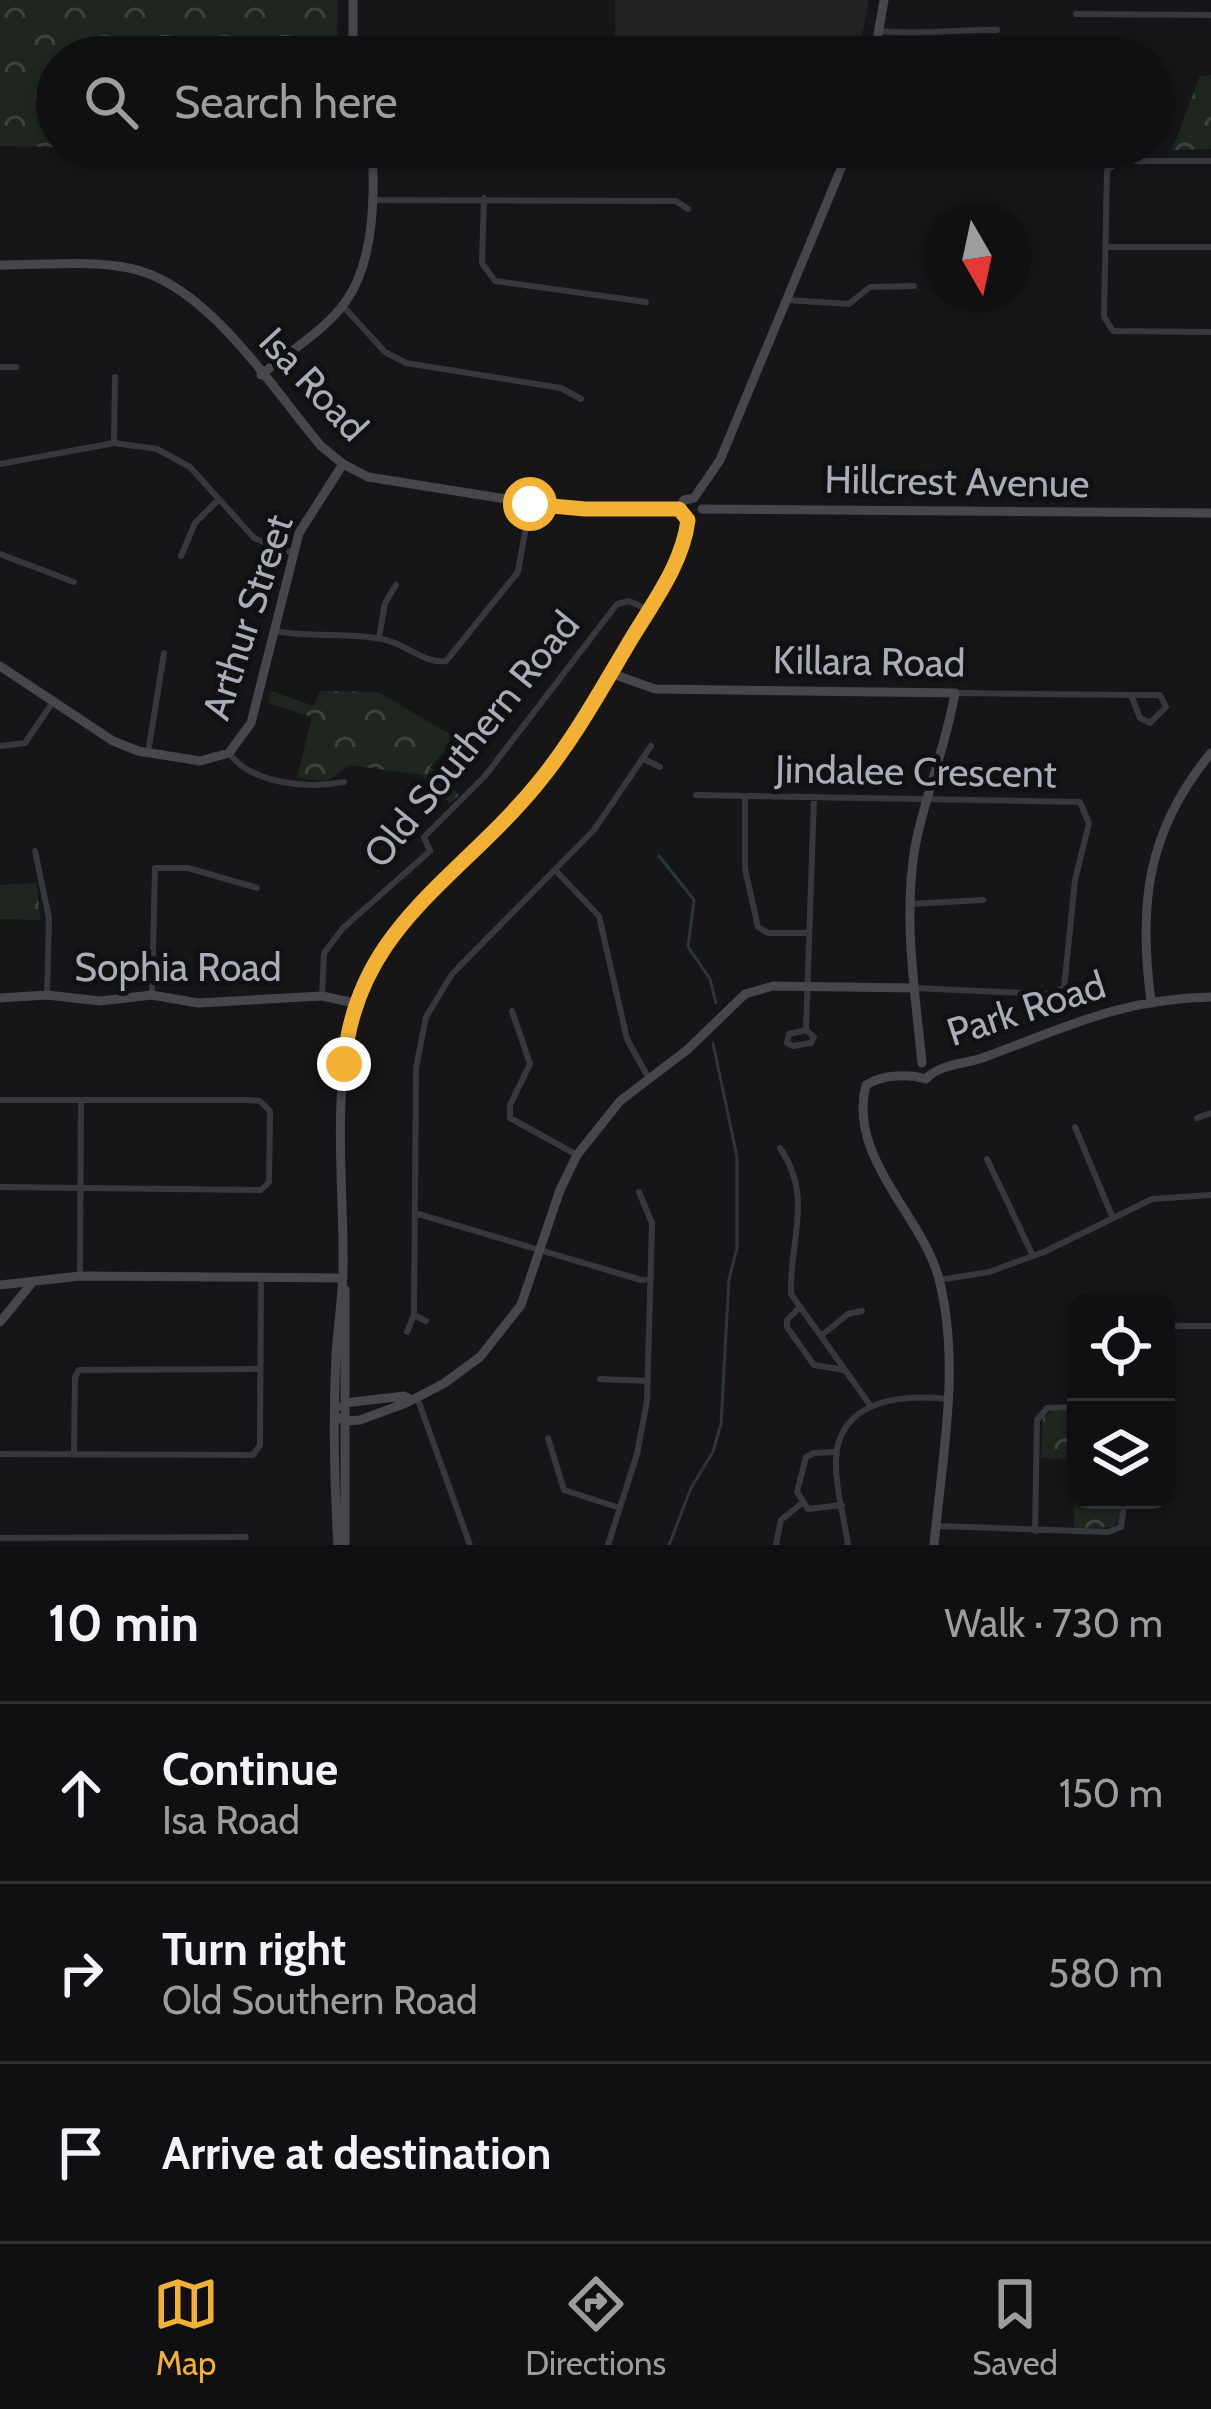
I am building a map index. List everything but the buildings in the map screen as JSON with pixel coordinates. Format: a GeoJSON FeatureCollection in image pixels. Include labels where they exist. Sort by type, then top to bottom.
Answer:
{"type":"FeatureCollection","features":[{"type":"Feature","properties":{"kind":"street"},"geometry":{"type":"LineString","coordinates":[[353,0],[353,36]]}},
{"type":"Feature","properties":{"kind":"street"},"geometry":{"type":"LineString","coordinates":[[878,36],[884,0]]}},
{"type":"Feature","properties":{"kind":"street"},"geometry":{"type":"LineString","coordinates":[[1076,14],[1211,15]]}},
{"type":"Feature","properties":{"kind":"street"},"geometry":{"type":"LineString","coordinates":[[879,31],[997,30]]}},
{"type":"Feature","properties":{"kind":"street"},"geometry":{"type":"LineString","coordinates":[[1175,162],[1211,161]]}},
{"type":"Feature","properties":{"kind":"street"},"geometry":{"type":"LineString","coordinates":[[262,375],[343,306],[362,267],[372,168]]}},
{"type":"Feature","properties":{"kind":"street"},"geometry":{"type":"LineString","coordinates":[[694,498],[702,509],[698,517],[688,520],[679,509],[684,500],[694,498],[720,460],[841,168]]}},
{"type":"Feature","properties":{"kind":"street"},"geometry":{"type":"LineString","coordinates":[[1109,168],[1107,327],[1113,332],[1211,332]]}},
{"type":"Feature","properties":{"kind":"street"},"geometry":{"type":"LineString","coordinates":[[484,198],[482,263],[495,280],[646,302]]}},
{"type":"Feature","properties":{"kind":"street"},"geometry":{"type":"LineString","coordinates":[[371,200],[676,201],[688,209]]}},
{"type":"Feature","properties":{"kind":"street"},"geometry":{"type":"LineString","coordinates":[[1106,247],[1211,248]]}},
{"type":"Feature","properties":{"kind":"street","name":"Isa Road"},"geometry":{"type":"LineString","coordinates":[[0,265],[106,266],[156,276],[201,304],[321,446],[343,464],[375,479],[530,504],[679,509]]}},
{"type":"Feature","properties":{"kind":"street"},"geometry":{"type":"LineString","coordinates":[[787,300],[849,304],[870,287],[914,286]]}},
{"type":"Feature","properties":{"kind":"street"},"geometry":{"type":"LineString","coordinates":[[343,306],[385,352],[406,363],[561,388],[581,399]]}},
{"type":"Feature","properties":{"kind":"street"},"geometry":{"type":"LineString","coordinates":[[0,367],[16,367]]}},
{"type":"Feature","properties":{"kind":"street"},"geometry":{"type":"LineString","coordinates":[[114,443],[115,377]]}},
{"type":"Feature","properties":{"kind":"street"},"geometry":{"type":"LineString","coordinates":[[0,464],[114,443],[148,446],[175,457],[196,473],[254,538],[293,553]]}},
{"type":"Feature","properties":{"kind":"street","name":"Arthur Street"},"geometry":{"type":"LineString","coordinates":[[0,665],[113,741],[148,753],[200,761],[229,753],[251,723],[302,527],[343,464]]}},
{"type":"Feature","properties":{"kind":"street"},"geometry":{"type":"LineString","coordinates":[[182,556],[195,523],[218,500]]}},
{"type":"Feature","properties":{"kind":"street"},"geometry":{"type":"LineString","coordinates":[[274,631],[317,638],[379,638],[430,660],[452,657],[518,572],[530,504]]}},
{"type":"Feature","properties":{"kind":"street","name":"Hillcrest Avenue"},"geometry":{"type":"LineString","coordinates":[[702,509],[1211,513]]}},
{"type":"Feature","properties":{"kind":"street","name":"Old Southern Road"},"geometry":{"type":"LineString","coordinates":[[341,1545],[344,1064],[355,1003],[388,940],[538,784],[568,744],[649,610],[683,545],[688,520]]}},
{"type":"Feature","properties":{"kind":"street"},"geometry":{"type":"LineString","coordinates":[[0,554],[74,582]]}},
{"type":"Feature","properties":{"kind":"street"},"geometry":{"type":"LineString","coordinates":[[379,638],[385,603],[397,585]]}},
{"type":"Feature","properties":{"kind":"street","name":"Old Southern Road"},"geometry":{"type":"LineString","coordinates":[[322,996],[324,952],[343,928],[430,851],[424,837],[485,776],[616,604],[629,601],[649,610]]}},
{"type":"Feature","properties":{"kind":"street"},"geometry":{"type":"LineString","coordinates":[[148,753],[164,653]]}},
{"type":"Feature","properties":{"kind":"street","name":"Killara Road"},"geometry":{"type":"LineString","coordinates":[[610,673],[655,689],[1160,694],[1166,707],[1150,723],[1140,718],[1131,694]]}},
{"type":"Feature","properties":{"kind":"street"},"geometry":{"type":"LineString","coordinates":[[919,1068],[910,904],[915,848],[955,693]]}},
{"type":"Feature","properties":{"kind":"street"},"geometry":{"type":"LineString","coordinates":[[0,746],[25,742],[35,734],[53,702]]}},
{"type":"Feature","properties":{"kind":"street"},"geometry":{"type":"LineString","coordinates":[[407,1332],[414,1316],[416,1068],[426,1016],[452,974],[556,871],[612,807],[651,746]]}},
{"type":"Feature","properties":{"kind":"street"},"geometry":{"type":"LineString","coordinates":[[229,753],[249,774],[316,785],[344,782]]}},
{"type":"Feature","properties":{"kind":"street"},"geometry":{"type":"LineString","coordinates":[[1150,1001],[1144,930],[1149,877],[1173,808],[1211,753]]}},
{"type":"Feature","properties":{"kind":"street"},"geometry":{"type":"LineString","coordinates":[[644,759],[660,767]]}},
{"type":"Feature","properties":{"kind":"street","name":"Jindalee Crescent"},"geometry":{"type":"LineString","coordinates":[[696,795],[1075,800],[1087,809],[1089,823],[1076,880],[1064,988],[1048,994],[914,988]]}},
{"type":"Feature","properties":{"kind":"street"},"geometry":{"type":"LineString","coordinates":[[745,796],[744,857],[758,927],[768,933],[809,933]]}},
{"type":"Feature","properties":{"kind":"street"},"geometry":{"type":"LineString","coordinates":[[806,1030],[814,796]]}},
{"type":"Feature","properties":{"kind":"street"},"geometry":{"type":"LineString","coordinates":[[35,851],[49,918],[46,994]]}},
{"type":"Feature","properties":{"kind":"street"},"geometry":{"type":"LineString","coordinates":[[152,995],[154,868],[188,868],[257,888]]}},
{"type":"Feature","properties":{"kind":"street"},"geometry":{"type":"LineString","coordinates":[[556,871],[599,916],[627,1039],[647,1077]]}},
{"type":"Feature","properties":{"kind":"street"},"geometry":{"type":"LineString","coordinates":[[910,904],[983,900]]}},
{"type":"Feature","properties":{"kind":"street"},"geometry":{"type":"LineString","coordinates":[[414,1398],[345,1402],[340,1418],[379,1414],[414,1398],[456,1376],[494,1342],[521,1305],[560,1190],[577,1155],[610,1112],[647,1077],[680,1056],[723,1011],[753,989],[914,988]]}},
{"type":"Feature","properties":{"kind":"street","name":"Sophia Road"},"geometry":{"type":"LineString","coordinates":[[0,998],[46,994],[100,1001],[152,995],[193,1003],[322,996],[355,1003]]}},
{"type":"Feature","properties":{"kind":"street","name":"Park Road"},"geometry":{"type":"LineString","coordinates":[[939,1280],[923,1240],[873,1153],[864,1115],[866,1085],[919,1068],[922,1079],[932,1071],[983,1058],[1080,1018],[1150,1001],[1211,997]]}},
{"type":"Feature","properties":{"kind":"street"},"geometry":{"type":"LineString","coordinates":[[512,1011],[530,1064],[509,1114],[517,1124],[577,1155]]}},
{"type":"Feature","properties":{"kind":"street"},"geometry":{"type":"LineString","coordinates":[[0,1100],[246,1100],[267,1106],[267,1187],[0,1187]]}},
{"type":"Feature","properties":{"kind":"street"},"geometry":{"type":"LineString","coordinates":[[80,1276],[81,1101]]}},
{"type":"Feature","properties":{"kind":"street"},"geometry":{"type":"LineString","coordinates":[[1197,1118],[1211,1113]]}},
{"type":"Feature","properties":{"kind":"street"},"geometry":{"type":"LineString","coordinates":[[1076,1127],[1112,1216]]}},
{"type":"Feature","properties":{"kind":"street"},"geometry":{"type":"LineString","coordinates":[[780,1148],[791,1164],[797,1190],[798,1248],[790,1284],[800,1308],[870,1405]]}},
{"type":"Feature","properties":{"kind":"street"},"geometry":{"type":"LineString","coordinates":[[987,1159],[1033,1256]]}},
{"type":"Feature","properties":{"kind":"street"},"geometry":{"type":"LineString","coordinates":[[608,1545],[644,1421],[648,1381],[652,1223],[640,1192]]}},
{"type":"Feature","properties":{"kind":"street"},"geometry":{"type":"LineString","coordinates":[[934,1545],[949,1328],[939,1280],[989,1272],[1033,1256],[1152,1199],[1211,1195]]}},
{"type":"Feature","properties":{"kind":"street"},"geometry":{"type":"LineString","coordinates":[[416,1213],[641,1280],[651,1279]]}},
{"type":"Feature","properties":{"kind":"street"},"geometry":{"type":"LineString","coordinates":[[3,1286],[80,1276],[343,1279]]}},
{"type":"Feature","properties":{"kind":"street"},"geometry":{"type":"LineString","coordinates":[[0,1454],[253,1455],[260,1445],[261,1278]]}},
{"type":"Feature","properties":{"kind":"street","name":"Old Southern Road"},"geometry":{"type":"LineString","coordinates":[[343,1279],[347,1301],[345,1402]]}},
{"type":"Feature","properties":{"kind":"street"},"geometry":{"type":"LineString","coordinates":[[2,1316],[32,1283]]}},
{"type":"Feature","properties":{"kind":"street"},"geometry":{"type":"LineString","coordinates":[[3,1286],[13,1292],[14,1301]]}},
{"type":"Feature","properties":{"kind":"street"},"geometry":{"type":"LineString","coordinates":[[800,1308],[787,1320],[787,1327],[814,1365],[844,1370]]}},
{"type":"Feature","properties":{"kind":"street"},"geometry":{"type":"LineString","coordinates":[[821,1335],[848,1314],[862,1311]]}},
{"type":"Feature","properties":{"kind":"street"},"geometry":{"type":"LineString","coordinates":[[414,1316],[426,1321]]}},
{"type":"Feature","properties":{"kind":"street"},"geometry":{"type":"LineString","coordinates":[[1175,1326],[1211,1326]]}},
{"type":"Feature","properties":{"kind":"street"},"geometry":{"type":"LineString","coordinates":[[74,1454],[79,1370],[260,1369]]}},
{"type":"Feature","properties":{"kind":"street"},"geometry":{"type":"LineString","coordinates":[[600,1379],[648,1381]]}},
{"type":"Feature","properties":{"kind":"street"},"geometry":{"type":"LineString","coordinates":[[848,1545],[836,1452],[846,1431],[870,1405],[893,1397],[946,1399]]}},
{"type":"Feature","properties":{"kind":"street"},"geometry":{"type":"LineString","coordinates":[[414,1398],[470,1545]]}},
{"type":"Feature","properties":{"kind":"street"},"geometry":{"type":"LineString","coordinates":[[1035,1531],[1037,1420],[1047,1408],[1067,1407]]}},
{"type":"Feature","properties":{"kind":"street"},"geometry":{"type":"LineString","coordinates":[[548,1438],[564,1490],[620,1508]]}},
{"type":"Feature","properties":{"kind":"street"},"geometry":{"type":"LineString","coordinates":[[836,1452],[806,1457],[798,1486],[802,1503],[811,1509],[842,1505]]}},
{"type":"Feature","properties":{"kind":"street"},"geometry":{"type":"LineString","coordinates":[[776,1545],[781,1520],[802,1503]]}},
{"type":"Feature","properties":{"kind":"street"},"geometry":{"type":"LineString","coordinates":[[936,1526],[1115,1530],[1124,1520],[1125,1509]]}},
{"type":"Feature","properties":{"kind":"street"},"geometry":{"type":"LineString","coordinates":[[0,1538],[247,1537]]}},
{"type":"Feature","properties":{"kind":"shaded area"},"geometry":{"type":"Polygon","coordinates":[[[615,0],[869,0],[862,36],[615,36],[615,0]]]}},
{"type":"Feature","properties":{"kind":"green space"},"geometry":{"type":"Polygon","coordinates":[[[0,0],[337,0],[337,36],[36,36],[36,147],[0,146],[0,0]]]}},
{"type":"Feature","properties":{"kind":"green space"},"geometry":{"type":"Polygon","coordinates":[[[1211,75],[1211,149],[1175,150],[1175,142],[1200,76],[1211,75]]]}},
{"type":"Feature","properties":{"kind":"green space"},"geometry":{"type":"Polygon","coordinates":[[[271,691],[314,706],[320,691],[378,692],[456,738],[430,767],[459,795],[450,803],[422,775],[350,765],[327,781],[297,778],[312,717],[268,703],[271,691]]]}},
{"type":"Feature","properties":{"kind":"green space"},"geometry":{"type":"Polygon","coordinates":[[[37,883],[40,920],[0,919],[0,885],[37,883]]]}},
{"type":"Feature","properties":{"kind":"green space"},"geometry":{"type":"Polygon","coordinates":[[[1067,1411],[1067,1459],[1041,1458],[1043,1417],[1067,1411]]]}},
{"type":"Feature","properties":{"kind":"green space"},"geometry":{"type":"Polygon","coordinates":[[[1074,1509],[1121,1509],[1120,1519],[1112,1527],[1074,1528],[1074,1509]]]}},
{"type":"Feature","properties":{"kind":"waterway"},"geometry":{"type":"LineString","coordinates":[[659,856],[694,900],[688,947],[710,979],[716,1003]]}},
{"type":"Feature","properties":{"kind":"waterway"},"geometry":{"type":"LineString","coordinates":[[669,1545],[691,1488],[713,1452],[721,1424],[729,1279],[737,1248],[737,1157],[713,1043]]}},
{"type":"Feature","properties":{"kind":"route"},"geometry":{"type":"LineString","coordinates":[[344,1064],[355,1003],[378,953],[508,818],[568,744],[662,587],[683,545],[688,520],[679,509],[530,504]]}}]}
